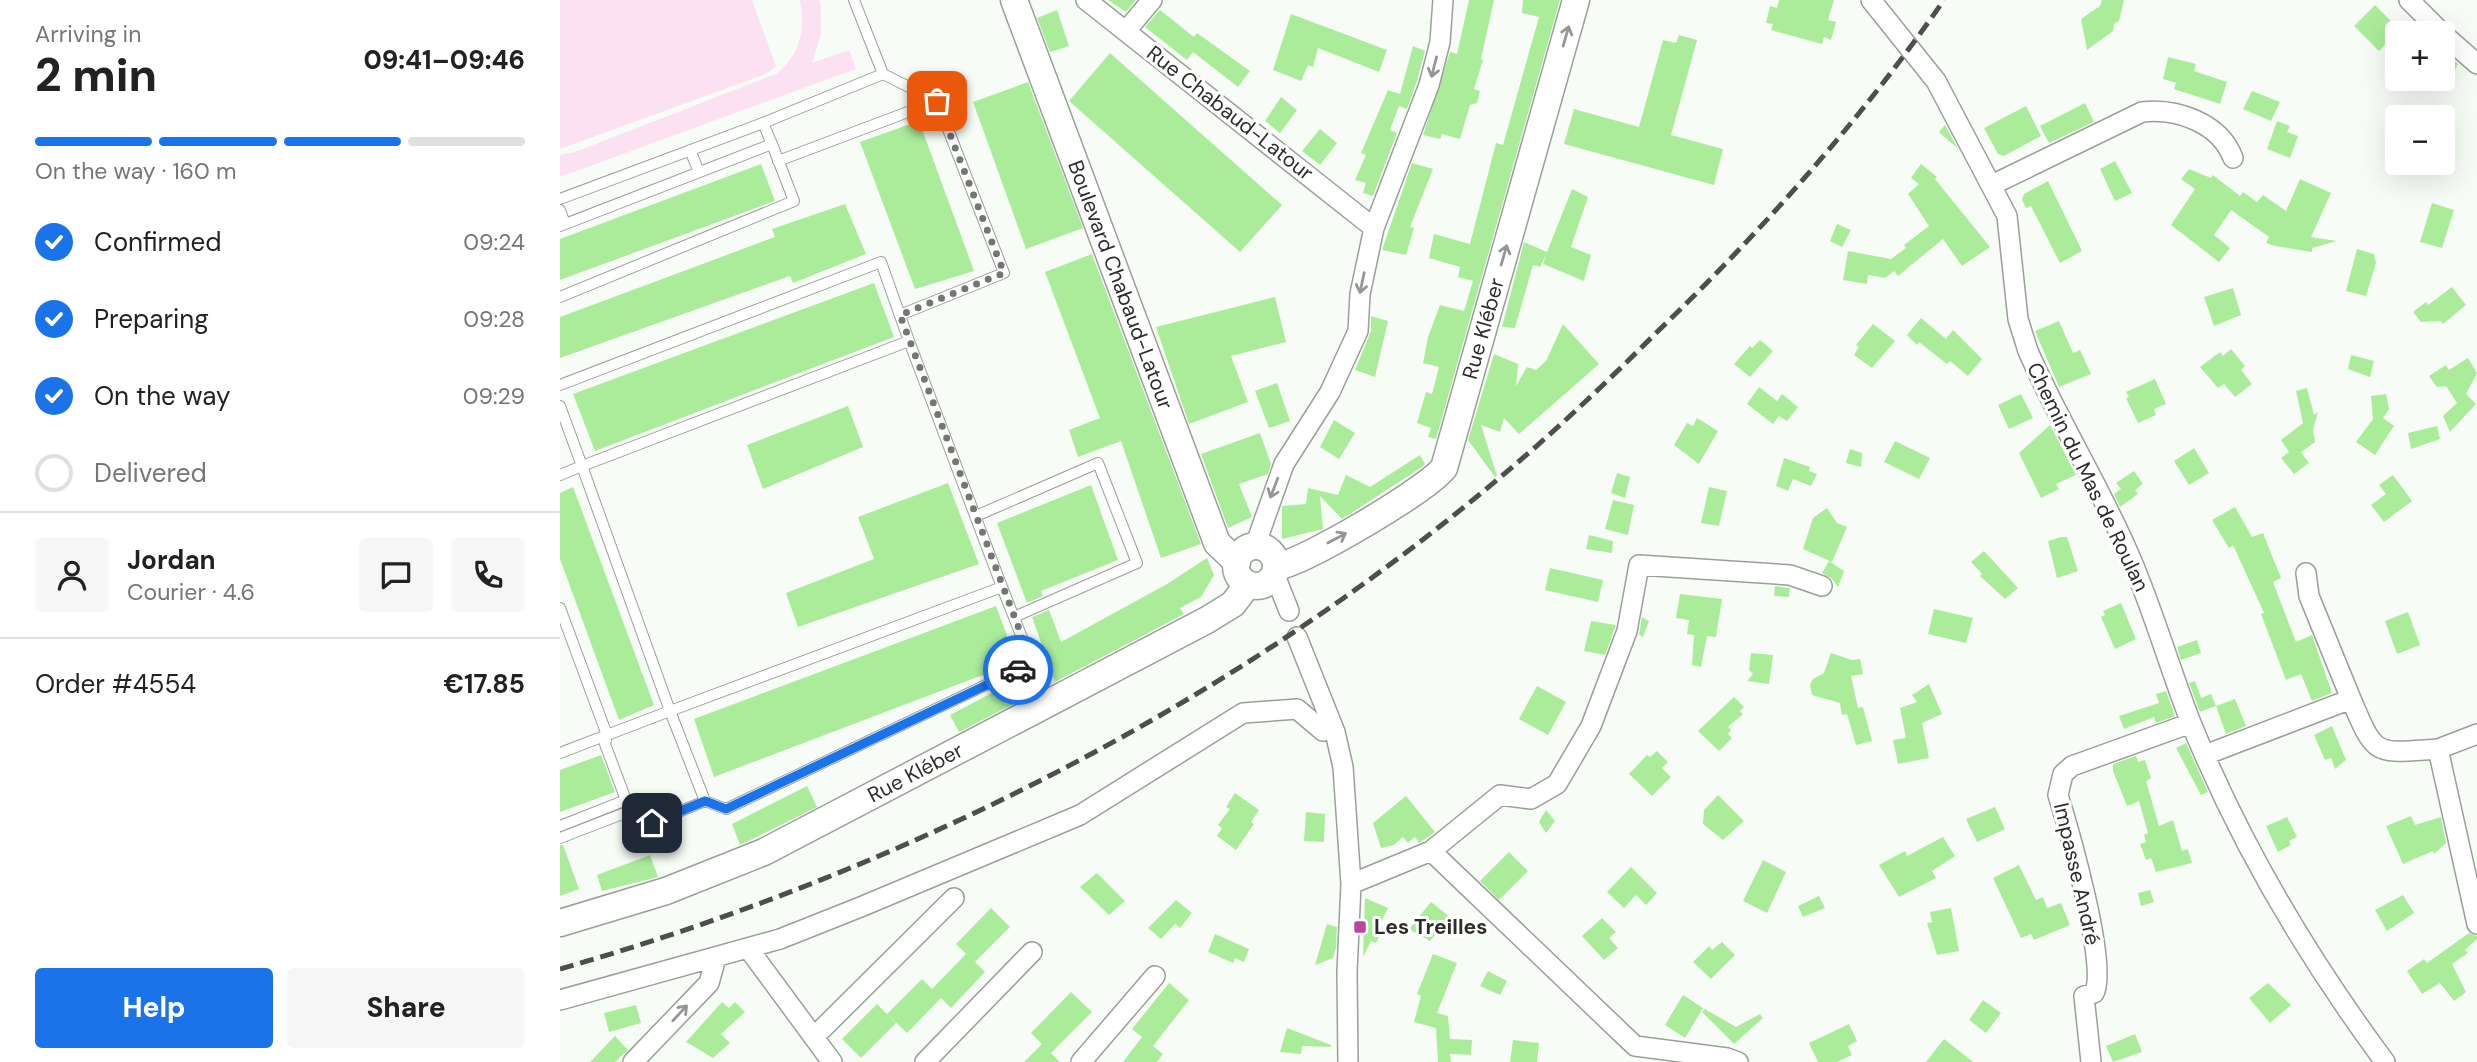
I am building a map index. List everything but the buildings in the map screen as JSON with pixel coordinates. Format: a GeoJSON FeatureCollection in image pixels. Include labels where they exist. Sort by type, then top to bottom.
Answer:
{"type":"FeatureCollection","features":[{"type":"Feature","properties":{"kind":"street","name":"Boulevard Chabaud-Latour"},"geometry":{"type":"LineString","coordinates":[[1014,0],[1217,543],[1258,567]]}},
{"type":"Feature","properties":{"kind":"street","name":"Rue Chabaud-Latour"},"geometry":{"type":"LineString","coordinates":[[1086,0],[1374,228]]}},
{"type":"Feature","properties":{"kind":"street"},"geometry":{"type":"LineString","coordinates":[[1126,31],[1152,0]]}},
{"type":"Feature","properties":{"kind":"street"},"geometry":{"type":"LineString","coordinates":[[1289,611],[1278,583],[1258,567],[1284,464],[1330,392],[1358,331],[1360,294],[1374,228],[1429,85],[1440,42],[1443,0]]}},
{"type":"Feature","properties":{"kind":"street","name":"Rue Kléber"},"geometry":{"type":"LineString","coordinates":[[560,923],[666,891],[764,852],[1208,620],[1233,604],[1258,567],[1340,536],[1433,481],[1444,468],[1576,0]]}},
{"type":"Feature","properties":{"kind":"street","name":"Chemin du Mas de Roulan"},"geometry":{"type":"LineString","coordinates":[[1871,0],[1936,81],[1992,185],[2007,216],[2018,319],[2028,351],[2131,559],[2191,723],[2278,900],[2336,996],[2385,1062]]}},
{"type":"Feature","properties":{"kind":"street"},"geometry":{"type":"LineString","coordinates":[[2409,0],[2429,21]]}},
{"type":"Feature","properties":{"kind":"street"},"geometry":{"type":"LineString","coordinates":[[2455,45],[2477,64]]}},
{"type":"Feature","properties":{"kind":"street"},"geometry":{"type":"LineString","coordinates":[[1992,185],[2142,112],[2157,110],[2177,112],[2220,134],[2233,158]]}},
{"type":"Feature","properties":{"kind":"street"},"geometry":{"type":"LineString","coordinates":[[1352,884],[1431,851],[1500,795],[1531,799],[1557,784],[1591,726],[1627,631],[1639,565],[1790,575],[1822,586]]}},
{"type":"Feature","properties":{"kind":"street"},"geometry":{"type":"LineString","coordinates":[[2306,573],[2309,596],[2369,741],[2388,752],[2438,749],[2477,734]]}},
{"type":"Feature","properties":{"kind":"street"},"geometry":{"type":"LineString","coordinates":[[1297,638],[1338,744],[1343,767],[1352,884],[1347,972],[1348,1062]]}},
{"type":"Feature","properties":{"kind":"street"},"geometry":{"type":"LineString","coordinates":[[2206,755],[2351,699]]}},
{"type":"Feature","properties":{"kind":"street"},"geometry":{"type":"LineString","coordinates":[[560,1000],[780,939],[1080,815],[1243,713],[1297,709],[1323,731]]}},
{"type":"Feature","properties":{"kind":"street","name":"Impasse André"},"geometry":{"type":"LineString","coordinates":[[2091,1062],[2084,996],[2094,993],[2098,986],[2097,970],[2084,890],[2058,795],[2060,783],[2072,766],[2191,723]]}},
{"type":"Feature","properties":{"kind":"street"},"geometry":{"type":"LineString","coordinates":[[2438,749],[2477,924]]}},
{"type":"Feature","properties":{"kind":"street"},"geometry":{"type":"LineString","coordinates":[[1431,851],[1634,1046],[1727,1058],[1738,1062]]}},
{"type":"Feature","properties":{"kind":"street"},"geometry":{"type":"LineString","coordinates":[[814,1037],[954,898]]}},
{"type":"Feature","properties":{"kind":"street"},"geometry":{"type":"LineString","coordinates":[[748,948],[832,1062]]}},
{"type":"Feature","properties":{"kind":"street"},"geometry":{"type":"LineString","coordinates":[[925,1062],[1032,953]]}},
{"type":"Feature","properties":{"kind":"street"},"geometry":{"type":"LineString","coordinates":[[633,1062],[709,983],[716,958]]}},
{"type":"Feature","properties":{"kind":"street"},"geometry":{"type":"LineString","coordinates":[[1082,1062],[1155,976]]}},
{"type":"Feature","properties":{"kind":"lane"},"geometry":{"type":"LineString","coordinates":[[854,0],[883,74],[937,101],[1004,273],[900,315]]}},
{"type":"Feature","properties":{"kind":"lane"},"geometry":{"type":"LineString","coordinates":[[560,199],[883,74]]}},
{"type":"Feature","properties":{"kind":"lane"},"geometry":{"type":"LineString","coordinates":[[778,161],[937,101]]}},
{"type":"Feature","properties":{"kind":"lane"},"geometry":{"type":"LineString","coordinates":[[560,297],[794,201],[763,122]]}},
{"type":"Feature","properties":{"kind":"lane"},"geometry":{"type":"LineString","coordinates":[[560,210],[563,225],[772,144]]}},
{"type":"Feature","properties":{"kind":"lane"},"geometry":{"type":"LineString","coordinates":[[690,150],[699,172]]}},
{"type":"Feature","properties":{"kind":"lane"},"geometry":{"type":"LineString","coordinates":[[560,385],[881,262],[1032,663],[726,809],[705,801],[652,823]]}},
{"type":"Feature","properties":{"kind":"lane"},"geometry":{"type":"LineString","coordinates":[[560,474],[909,341]]}},
{"type":"Feature","properties":{"kind":"lane"},"geometry":{"type":"LineString","coordinates":[[560,406],[705,801]]}},
{"type":"Feature","properties":{"kind":"lane"},"geometry":{"type":"LineString","coordinates":[[975,516],[1098,463],[1138,563],[1014,617]]}},
{"type":"Feature","properties":{"kind":"lane"},"geometry":{"type":"LineString","coordinates":[[560,753],[1002,587]]}},
{"type":"Feature","properties":{"kind":"lane"},"geometry":{"type":"LineString","coordinates":[[560,608],[607,735],[606,744],[631,811],[560,838]]}},
{"type":"Feature","properties":{"kind":"lane"},"geometry":{"type":"LineString","coordinates":[[560,826],[626,800]]}},
{"type":"Feature","properties":{"kind":"shaded area"},"geometry":{"type":"Polygon","coordinates":[[[560,0],[752,0],[776,66],[766,74],[560,149],[560,0]]]}},
{"type":"Feature","properties":{"kind":"shaded area"},"geometry":{"type":"Polygon","coordinates":[[[800,0],[819,0],[821,4],[821,34],[812,63],[849,50],[856,69],[560,177],[560,155],[575,152],[778,73],[792,57],[800,40],[800,0]]]}},
{"type":"Feature","properties":{"kind":"railway"},"geometry":{"type":"LineString","coordinates":[[560,969],[690,928],[818,881],[943,827],[1066,767],[1185,701],[1300,628],[1411,549],[1517,463],[1622,367],[1734,255],[1808,174],[1878,89],[1944,0]]}},
{"type":"Feature","properties":{"kind":"way so far"},"geometry":{"type":"LineString","coordinates":[[937,101],[1004,273],[900,315],[1032,663],[1018,670]]}},
{"type":"Feature","properties":{"kind":"place","name":"Les Treilles"},"geometry":{"type":"Point","coordinates":[1360,927]}},
{"type":"Feature","properties":{"kind":"route"},"geometry":{"type":"LineString","coordinates":[[652,823],[705,801],[726,809],[1018,670]]}}]}
